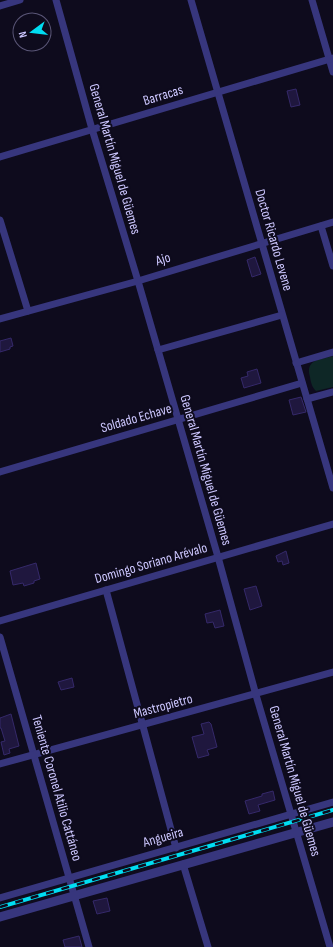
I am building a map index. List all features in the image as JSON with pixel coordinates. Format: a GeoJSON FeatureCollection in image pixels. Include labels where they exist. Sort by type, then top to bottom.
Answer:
{"type":"FeatureCollection","features":[{"type":"Feature","properties":{"kind":"street"},"geometry":{"type":"LineString","coordinates":[[0,6],[20,0]]}},
{"type":"Feature","properties":{"kind":"street","name":"General Martín Miguel de Güemes"},"geometry":{"type":"LineString","coordinates":[[56,0],[92,129],[138,281],[330,947]]}},
{"type":"Feature","properties":{"kind":"street","name":"Doctor Ricardo Levene"},"geometry":{"type":"LineString","coordinates":[[191,0],[333,488]]}},
{"type":"Feature","properties":{"kind":"street"},"geometry":{"type":"LineString","coordinates":[[312,0],[331,59],[333,72]]}},
{"type":"Feature","properties":{"kind":"street","name":"Barracas"},"geometry":{"type":"LineString","coordinates":[[0,157],[331,59]]}},
{"type":"Feature","properties":{"kind":"street"},"geometry":{"type":"LineString","coordinates":[[0,220],[28,311]]}},
{"type":"Feature","properties":{"kind":"street","name":"Ajo"},"geometry":{"type":"LineString","coordinates":[[0,319],[138,281],[333,222]]}},
{"type":"Feature","properties":{"kind":"street"},"geometry":{"type":"LineString","coordinates":[[321,226],[333,266]]}},
{"type":"Feature","properties":{"kind":"street"},"geometry":{"type":"LineString","coordinates":[[158,350],[282,315]]}},
{"type":"Feature","properties":{"kind":"street"},"geometry":{"type":"LineString","coordinates":[[296,363],[333,352]]}},
{"type":"Feature","properties":{"kind":"street","name":"Soldado Echave"},"geometry":{"type":"LineString","coordinates":[[0,472],[302,383]]}},
{"type":"Feature","properties":{"kind":"street"},"geometry":{"type":"LineString","coordinates":[[307,399],[333,392]]}},
{"type":"Feature","properties":{"kind":"street"},"geometry":{"type":"LineString","coordinates":[[325,458],[333,456]]}},
{"type":"Feature","properties":{"kind":"street","name":"Domingo Soriano Arévalo"},"geometry":{"type":"LineString","coordinates":[[0,621],[333,524]]}},
{"type":"Feature","properties":{"kind":"street"},"geometry":{"type":"LineString","coordinates":[[106,590],[176,848]]}},
{"type":"Feature","properties":{"kind":"street","name":"Teniente Coronel Atilio Cattáneo"},"geometry":{"type":"LineString","coordinates":[[0,637],[35,754],[89,947]]}},
{"type":"Feature","properties":{"kind":"street","name":"Mastropietro"},"geometry":{"type":"LineString","coordinates":[[0,764],[143,726],[333,672]]}},
{"type":"Feature","properties":{"kind":"street","name":"Angueira"},"geometry":{"type":"LineString","coordinates":[[0,898],[333,802]]}},
{"type":"Feature","properties":{"kind":"street"},"geometry":{"type":"LineString","coordinates":[[0,917],[333,822]]}},
{"type":"Feature","properties":{"kind":"street"},"geometry":{"type":"LineString","coordinates":[[183,864],[208,947]]}},
{"type":"Feature","properties":{"kind":"green space"},"geometry":{"type":"Polygon","coordinates":[[[333,356],[333,387],[316,391],[311,381],[309,371],[310,367],[315,361],[333,356]]]}},
{"type":"Feature","properties":{"kind":"building"},"geometry":{"type":"Polygon","coordinates":[[[296,89],[300,105],[291,107],[287,91],[296,89]]]}},
{"type":"Feature","properties":{"kind":"building"},"geometry":{"type":"Polygon","coordinates":[[[255,257],[261,274],[252,277],[247,260],[255,257]]]}},
{"type":"Feature","properties":{"kind":"building"},"geometry":{"type":"Polygon","coordinates":[[[11,338],[13,346],[10,347],[10,349],[0,352],[0,341],[11,338]]]}},
{"type":"Feature","properties":{"kind":"building"},"geometry":{"type":"Polygon","coordinates":[[[257,369],[261,383],[244,388],[241,378],[248,376],[247,372],[257,369]]]}},
{"type":"Feature","properties":{"kind":"building"},"geometry":{"type":"Polygon","coordinates":[[[301,397],[306,412],[293,415],[289,400],[301,397]]]}},
{"type":"Feature","properties":{"kind":"building"},"geometry":{"type":"Polygon","coordinates":[[[286,551],[289,563],[283,565],[282,561],[278,562],[276,556],[286,551]]]}},
{"type":"Feature","properties":{"kind":"building"},"geometry":{"type":"Polygon","coordinates":[[[36,563],[40,579],[34,581],[34,583],[24,586],[23,583],[13,585],[10,571],[36,563]]]}},
{"type":"Feature","properties":{"kind":"building"},"geometry":{"type":"Polygon","coordinates":[[[256,586],[262,606],[250,610],[244,589],[256,586]]]}},
{"type":"Feature","properties":{"kind":"building"},"geometry":{"type":"Polygon","coordinates":[[[220,610],[224,626],[215,628],[213,622],[207,623],[205,614],[220,610]]]}},
{"type":"Feature","properties":{"kind":"building"},"geometry":{"type":"Polygon","coordinates":[[[72,678],[74,687],[61,690],[58,682],[72,678]]]}},
{"type":"Feature","properties":{"kind":"building"},"geometry":{"type":"Polygon","coordinates":[[[11,714],[19,746],[9,749],[10,753],[4,755],[1,742],[5,741],[0,728],[0,718],[11,714]]]}},
{"type":"Feature","properties":{"kind":"building"},"geometry":{"type":"Polygon","coordinates":[[[209,722],[211,724],[217,747],[207,750],[209,755],[198,758],[192,737],[204,734],[201,724],[209,722]]]}},
{"type":"Feature","properties":{"kind":"building"},"geometry":{"type":"Polygon","coordinates":[[[273,791],[275,800],[258,805],[260,811],[249,814],[245,801],[273,791]]]}},
{"type":"Feature","properties":{"kind":"building"},"geometry":{"type":"Polygon","coordinates":[[[107,898],[110,911],[97,914],[93,901],[107,898]]]}},
{"type":"Feature","properties":{"kind":"building"},"geometry":{"type":"Polygon","coordinates":[[[79,936],[82,947],[65,947],[63,940],[79,936]]]}},
{"type":"Feature","properties":{"kind":"railway"},"geometry":{"type":"LineString","coordinates":[[0,907],[333,810]]}}]}
